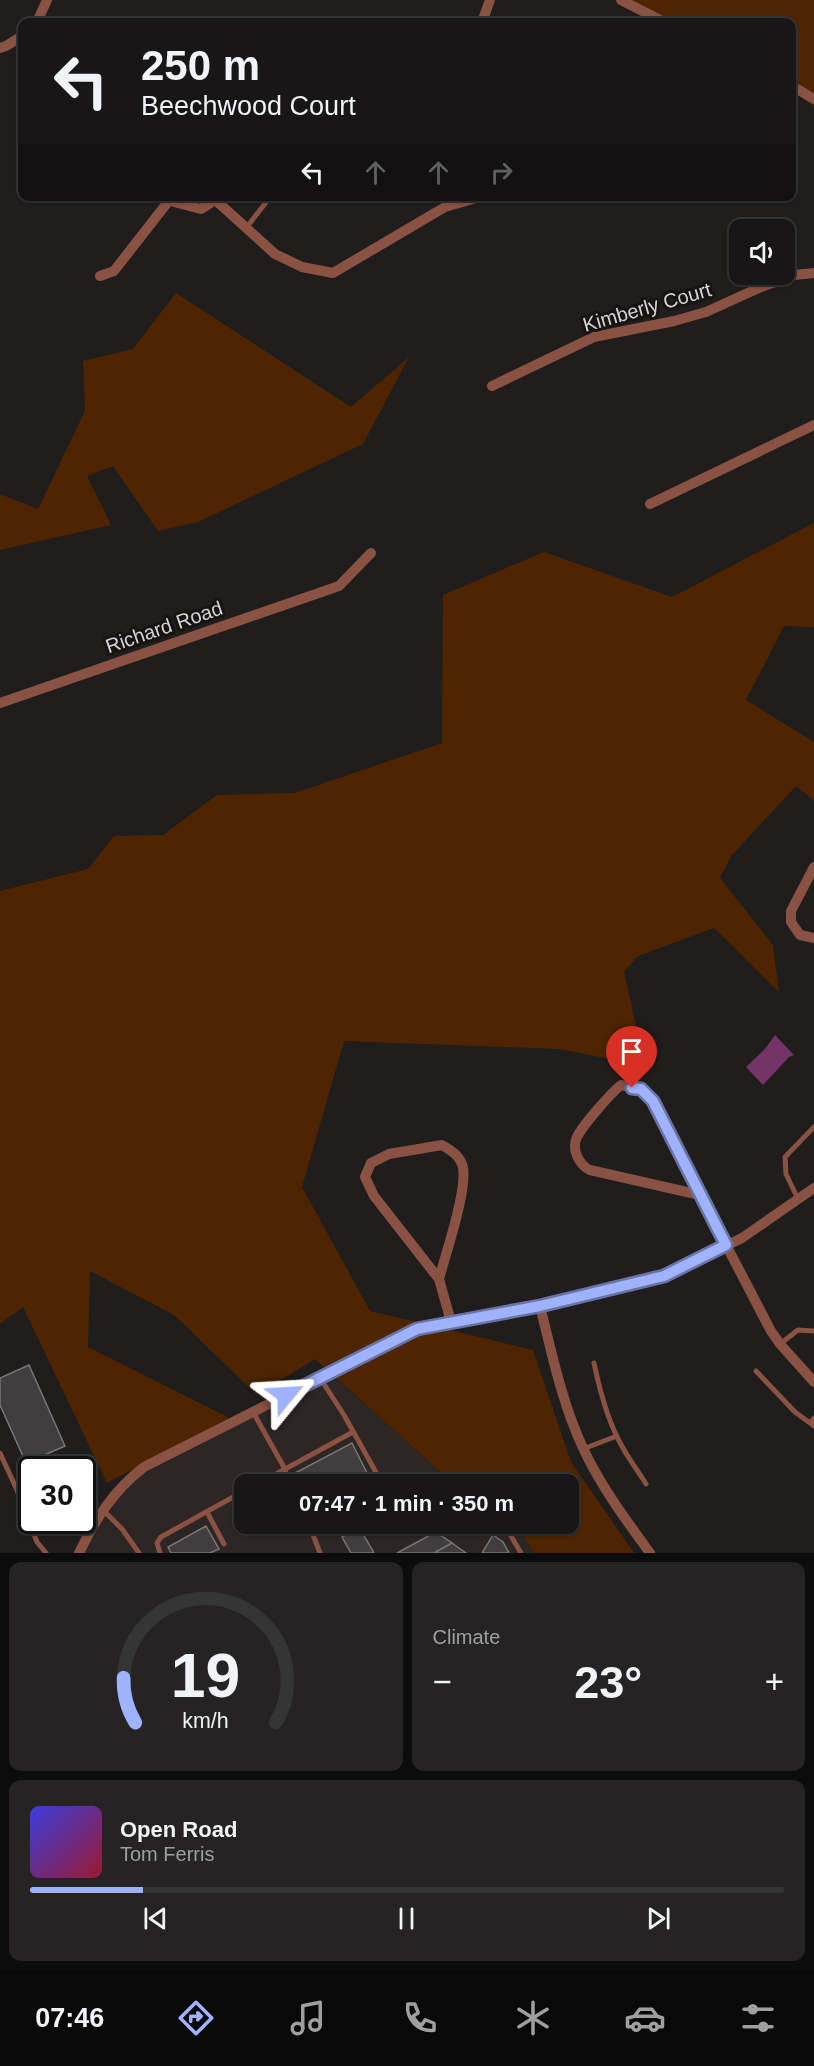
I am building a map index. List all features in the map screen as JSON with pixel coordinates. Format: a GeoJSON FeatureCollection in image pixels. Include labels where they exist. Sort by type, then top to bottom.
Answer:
{"type":"FeatureCollection","features":[{"type":"Feature","properties":{"kind":"street"},"geometry":{"type":"LineString","coordinates":[[39,18],[47,0]]}},
{"type":"Feature","properties":{"kind":"street"},"geometry":{"type":"LineString","coordinates":[[483,18],[490,0]]}},
{"type":"Feature","properties":{"kind":"street"},"geometry":{"type":"LineString","coordinates":[[621,0],[656,18]]}},
{"type":"Feature","properties":{"kind":"street"},"geometry":{"type":"LineString","coordinates":[[0,48],[18,38]]}},
{"type":"Feature","properties":{"kind":"street"},"geometry":{"type":"LineString","coordinates":[[796,88],[814,99]]}},
{"type":"Feature","properties":{"kind":"street"},"geometry":{"type":"LineString","coordinates":[[100,276],[114,270],[168,201]]}},
{"type":"Feature","properties":{"kind":"street"},"geometry":{"type":"LineString","coordinates":[[173,201],[201,209],[210,201]]}},
{"type":"Feature","properties":{"kind":"street"},"geometry":{"type":"LineString","coordinates":[[216,201],[275,254],[302,267],[333,273],[446,207],[466,201]]}},
{"type":"Feature","properties":{"kind":"street","name":"Kimberly Court"},"geometry":{"type":"LineString","coordinates":[[492,386],[594,338],[706,312],[761,286],[794,275],[814,273]]}},
{"type":"Feature","properties":{"kind":"street"},"geometry":{"type":"LineString","coordinates":[[650,504],[814,424]]}},
{"type":"Feature","properties":{"kind":"street","name":"Richard Road"},"geometry":{"type":"LineString","coordinates":[[0,703],[339,586],[371,553]]}},
{"type":"Feature","properties":{"kind":"street"},"geometry":{"type":"LineString","coordinates":[[814,867],[791,911],[791,922],[800,935],[814,938]]}},
{"type":"Feature","properties":{"kind":"street"},"geometry":{"type":"LineString","coordinates":[[700,1195],[583,1167],[575,1150],[576,1139],[612,1092],[621,1085],[641,1089],[653,1101],[726,1245],[780,1344],[814,1382]]}},
{"type":"Feature","properties":{"kind":"street"},"geometry":{"type":"LineString","coordinates":[[439,1279],[463,1185],[463,1165],[455,1152],[442,1145],[389,1154],[371,1163],[365,1177],[374,1196],[439,1279],[451,1322]]}},
{"type":"Feature","properties":{"kind":"street"},"geometry":{"type":"LineString","coordinates":[[79,1553],[102,1510],[123,1484],[144,1467],[417,1329],[540,1306],[664,1276],[742,1239],[814,1188]]}},
{"type":"Feature","properties":{"kind":"street"},"geometry":{"type":"LineString","coordinates":[[540,1306],[560,1386],[583,1449],[616,1507],[650,1553]]}},
{"type":"Feature","properties":{"kind":"lane"},"geometry":{"type":"LineString","coordinates":[[246,228],[267,201]]}},
{"type":"Feature","properties":{"kind":"lane"},"geometry":{"type":"LineString","coordinates":[[798,1199],[786,1174],[785,1157],[814,1127]]}},
{"type":"Feature","properties":{"kind":"lane"},"geometry":{"type":"LineString","coordinates":[[780,1344],[798,1330],[814,1331]]}},
{"type":"Feature","properties":{"kind":"lane"},"geometry":{"type":"LineString","coordinates":[[594,1363],[605,1406],[622,1448],[646,1484]]}},
{"type":"Feature","properties":{"kind":"lane"},"geometry":{"type":"LineString","coordinates":[[756,1371],[795,1412],[813,1423]]}},
{"type":"Feature","properties":{"kind":"lane"},"geometry":{"type":"LineString","coordinates":[[320,1378],[377,1474]]}},
{"type":"Feature","properties":{"kind":"lane"},"geometry":{"type":"LineString","coordinates":[[253,1412],[286,1474]]}},
{"type":"Feature","properties":{"kind":"lane"},"geometry":{"type":"LineString","coordinates":[[276,1474],[353,1432]]}},
{"type":"Feature","properties":{"kind":"lane"},"geometry":{"type":"LineString","coordinates":[[583,1449],[617,1436]]}},
{"type":"Feature","properties":{"kind":"lane"},"geometry":{"type":"LineString","coordinates":[[0,1454],[38,1542],[46,1553]]}},
{"type":"Feature","properties":{"kind":"lane"},"geometry":{"type":"LineString","coordinates":[[160,1553],[157,1543],[161,1537],[234,1497]]}},
{"type":"Feature","properties":{"kind":"lane"},"geometry":{"type":"LineString","coordinates":[[102,1510],[122,1529],[139,1553]]}},
{"type":"Feature","properties":{"kind":"lane"},"geometry":{"type":"LineString","coordinates":[[207,1512],[224,1544]]}},
{"type":"Feature","properties":{"kind":"lane"},"geometry":{"type":"LineString","coordinates":[[313,1534],[320,1553]]}},
{"type":"Feature","properties":{"kind":"lane"},"geometry":{"type":"LineString","coordinates":[[510,1534],[521,1553]]}},
{"type":"Feature","properties":{"kind":"shaded area"},"geometry":{"type":"Polygon","coordinates":[[[616,0],[814,0],[814,107],[796,92],[796,18],[656,18],[616,0]]]}},
{"type":"Feature","properties":{"kind":"shaded area"},"geometry":{"type":"Polygon","coordinates":[[[176,293],[351,407],[409,357],[363,444],[198,522],[158,531],[113,466],[87,476],[111,525],[0,550],[0,494],[38,509],[85,411],[83,361],[133,349],[176,293]]]}},
{"type":"Feature","properties":{"kind":"shaded area"},"geometry":{"type":"Polygon","coordinates":[[[814,523],[814,627],[784,626],[746,700],[814,742],[814,801],[796,786],[732,855],[720,878],[773,945],[779,992],[714,928],[638,956],[624,972],[645,1066],[560,1049],[344,1041],[302,1187],[370,1311],[533,1350],[571,1462],[634,1553],[533,1553],[523,1534],[579,1534],[579,1474],[443,1474],[315,1359],[257,1395],[174,1315],[90,1271],[88,1347],[229,1418],[107,1483],[23,1307],[0,1324],[0,891],[88,869],[114,836],[163,835],[217,795],[295,793],[442,743],[443,595],[544,552],[672,597],[814,523]]]}},
{"type":"Feature","properties":{"kind":"shaded area"},"geometry":{"type":"Polygon","coordinates":[[[775,1035],[794,1055],[789,1057],[763,1085],[746,1067],[765,1049],[775,1035]]]}},
{"type":"Feature","properties":{"kind":"shaded area"},"geometry":{"type":"Polygon","coordinates":[[[331,1374],[443,1474],[234,1474],[234,1534],[523,1534],[533,1553],[79,1553],[91,1534],[96,1534],[96,1526],[123,1484],[331,1374]]]}},
{"type":"Feature","properties":{"kind":"building"},"geometry":{"type":"Polygon","coordinates":[[[29,1365],[65,1446],[42,1456],[23,1456],[0,1405],[0,1378],[29,1365]]]}},
{"type":"Feature","properties":{"kind":"building"},"geometry":{"type":"Polygon","coordinates":[[[352,1443],[368,1474],[296,1474],[352,1443]]]}},
{"type":"Feature","properties":{"kind":"building"},"geometry":{"type":"Polygon","coordinates":[[[206,1526],[219,1549],[210,1553],[171,1553],[168,1547],[206,1526]]]}},
{"type":"Feature","properties":{"kind":"building"},"geometry":{"type":"Polygon","coordinates":[[[347,1534],[363,1534],[374,1553],[351,1553],[342,1537],[347,1534]]]}},
{"type":"Feature","properties":{"kind":"building"},"geometry":{"type":"Polygon","coordinates":[[[432,1534],[439,1534],[452,1543],[434,1553],[397,1553],[432,1534]]]}},
{"type":"Feature","properties":{"kind":"building"},"geometry":{"type":"Polygon","coordinates":[[[493,1535],[503,1542],[509,1553],[482,1553],[493,1535]]]}},
{"type":"Feature","properties":{"kind":"building"},"geometry":{"type":"Polygon","coordinates":[[[452,1543],[466,1553],[434,1553],[452,1543]]]}},
{"type":"Feature","properties":{"kind":"route"},"geometry":{"type":"LineString","coordinates":[[286,1395],[417,1329],[540,1306],[664,1276],[726,1245],[653,1101],[641,1089],[632,1088]]}}]}
